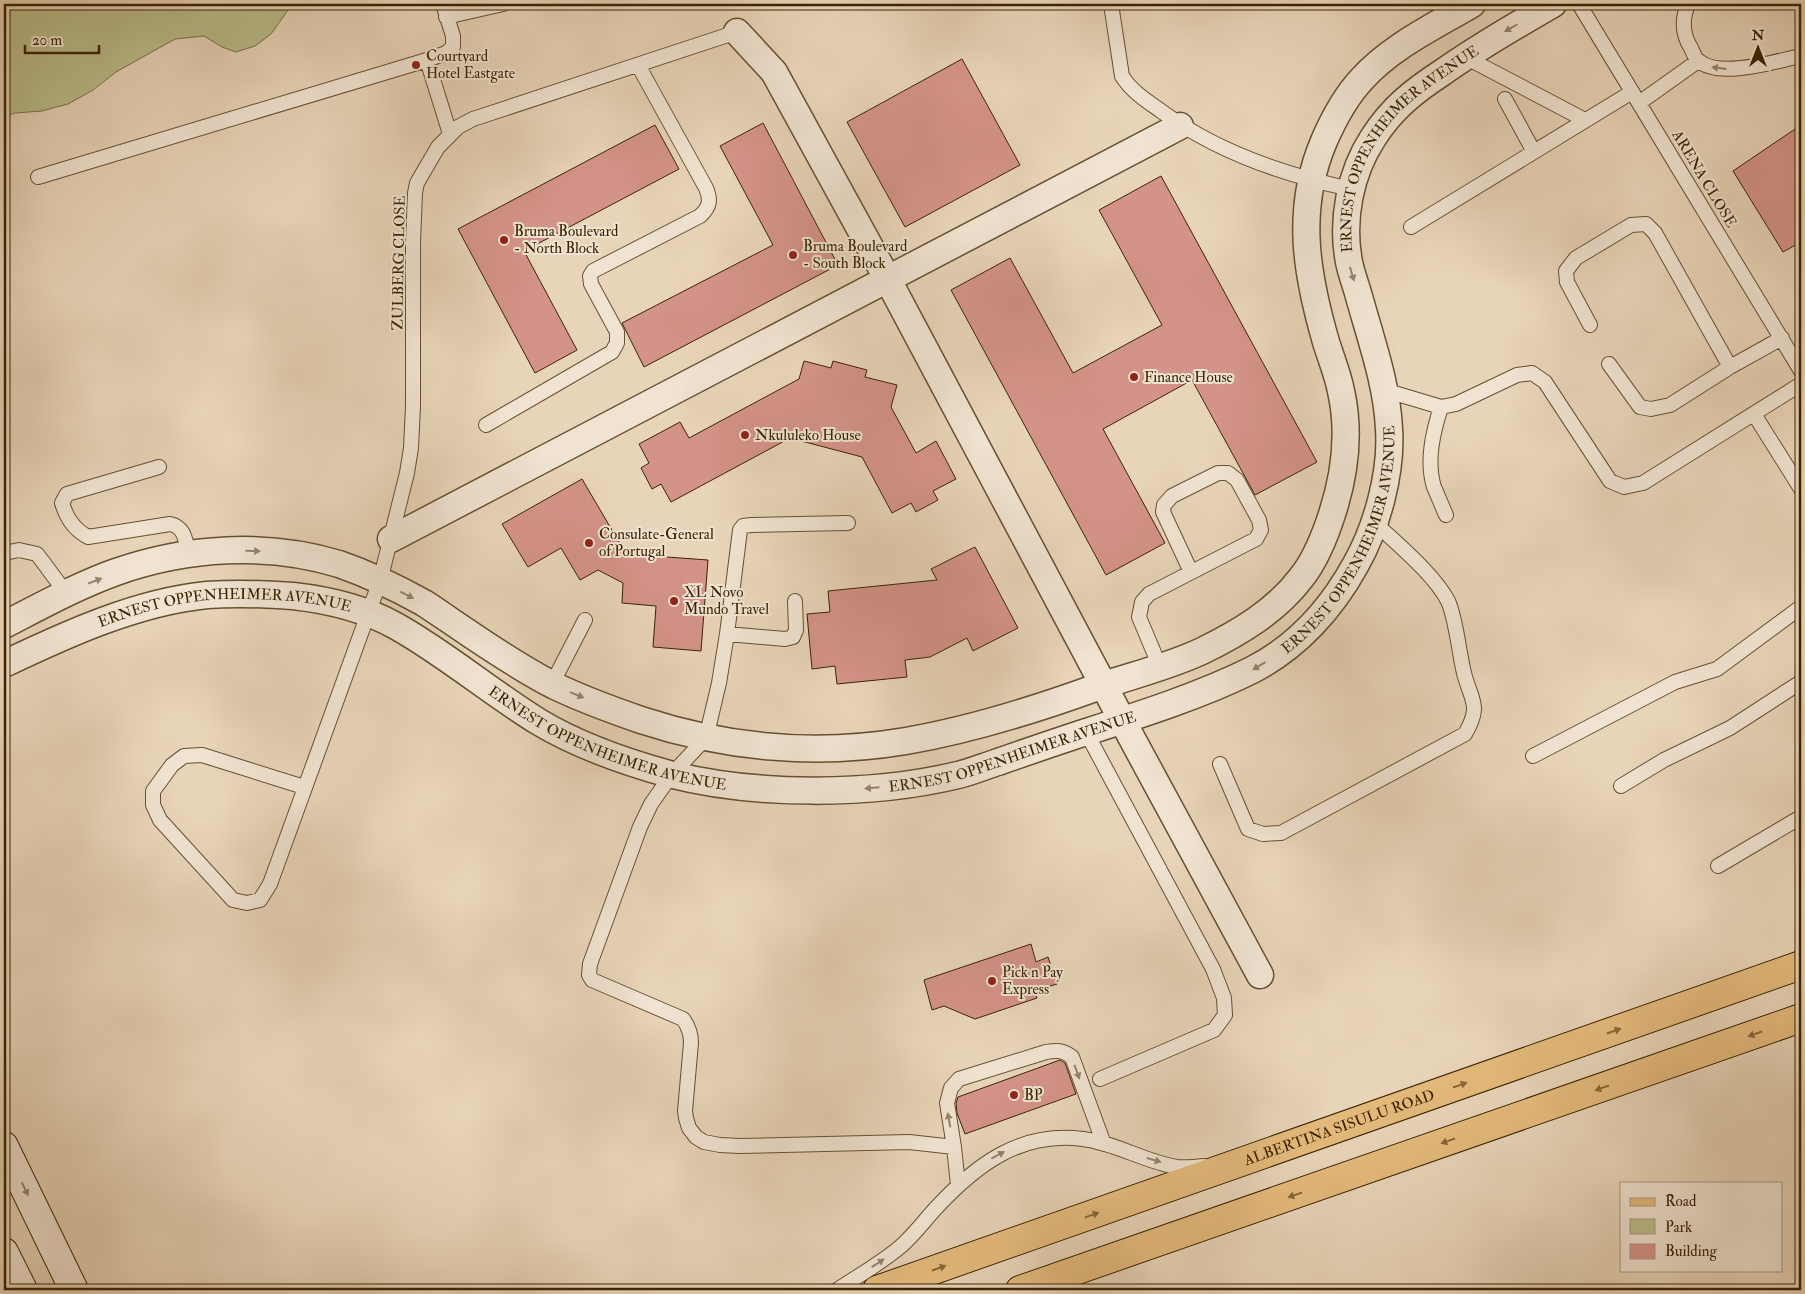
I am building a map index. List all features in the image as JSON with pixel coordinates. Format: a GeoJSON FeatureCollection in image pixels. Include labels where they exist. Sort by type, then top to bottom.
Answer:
{"type":"FeatureCollection","features":[{"type":"Feature","properties":{"kind":"main road","name":"ALBERTINA SISULU ROAD"},"geometry":{"type":"LineString","coordinates":[[876,1290],[1801,965]]}},
{"type":"Feature","properties":{"kind":"main road"},"geometry":{"type":"LineString","coordinates":[[1020,1290],[1801,1018]]}},
{"type":"Feature","properties":{"kind":"main road"},"geometry":{"type":"LineString","coordinates":[[4,1146],[74,1290]]}},
{"type":"Feature","properties":{"kind":"main road"},"geometry":{"type":"LineString","coordinates":[[4,1252],[23,1290]]}},
{"type":"Feature","properties":{"kind":"street","name":"ERNEST OPPENHEIMER AVENUE"},"geometry":{"type":"LineString","coordinates":[[4,625],[66,593],[119,571],[165,558],[210,550],[291,553],[339,564],[380,581],[426,605],[472,636],[552,684],[576,695],[642,720],[706,738],[784,748],[845,747],[908,741],[1043,706],[1196,654],[1259,619],[1280,602],[1301,579],[1320,548],[1335,507],[1344,468],[1346,439],[1342,393],[1310,275],[1305,232],[1310,181],[1320,151],[1342,105],[1360,80],[1394,51],[1472,4]]}},
{"type":"Feature","properties":{"kind":"street","name":"ERNEST OPPENHEIMER AVENUE"},"geometry":{"type":"LineString","coordinates":[[4,664],[106,619],[154,605],[204,595],[262,594],[313,598],[331,601],[368,613],[394,625],[434,649],[543,725],[578,742],[632,762],[672,774],[721,784],[777,789],[836,791],[911,784],[960,775],[1122,720],[1254,669],[1280,652],[1321,616],[1342,588],[1362,554],[1374,522],[1387,469],[1389,428],[1384,390],[1348,260],[1346,225],[1351,189],[1359,164],[1372,138],[1408,96],[1464,57],[1553,4]]}},
{"type":"Feature","properties":{"kind":"street"},"geometry":{"type":"LineString","coordinates":[[737,32],[774,72],[887,278],[1260,975]]}},
{"type":"Feature","properties":{"kind":"street"},"geometry":{"type":"LineString","coordinates":[[391,539],[1180,126]]}},
{"type":"Feature","properties":{"kind":"street"},"geometry":{"type":"LineString","coordinates":[[1043,706],[1055,742]]}},
{"type":"Feature","properties":{"kind":"lane"},"geometry":{"type":"LineString","coordinates":[[38,177],[446,54],[453,47],[453,36],[445,10],[502,4]]}},
{"type":"Feature","properties":{"kind":"lane"},"geometry":{"type":"LineString","coordinates":[[1110,4],[1122,76],[1140,97],[1180,126],[1216,144],[1255,161],[1310,181],[1351,189]]}},
{"type":"Feature","properties":{"kind":"lane","name":"ARENA CLOSE"},"geometry":{"type":"LineString","coordinates":[[1579,4],[1801,371]]}},
{"type":"Feature","properties":{"kind":"lane"},"geometry":{"type":"LineString","coordinates":[[1688,4],[1683,18],[1684,30],[1687,43],[1698,61],[1712,67],[1724,69],[1744,68],[1801,56]]}},
{"type":"Feature","properties":{"kind":"lane","name":"ZULBERG CLOSE"},"geometry":{"type":"LineString","coordinates":[[304,787],[202,755],[184,756],[172,765],[153,791],[153,805],[160,820],[233,900],[247,903],[260,900],[270,884],[380,581],[407,473],[411,448],[413,406],[413,242],[415,193],[417,183],[429,161],[438,147],[458,127],[482,116],[737,32]]}},
{"type":"Feature","properties":{"kind":"lane"},"geometry":{"type":"LineString","coordinates":[[1464,57],[1585,120]]}},
{"type":"Feature","properties":{"kind":"lane"},"geometry":{"type":"LineString","coordinates":[[427,60],[450,134]]}},
{"type":"Feature","properties":{"kind":"lane"},"geometry":{"type":"LineString","coordinates":[[1411,226],[1585,120],[1636,98],[1698,61]]}},
{"type":"Feature","properties":{"kind":"lane"},"geometry":{"type":"LineString","coordinates":[[486,426],[612,352],[617,343],[617,332],[591,284],[590,276],[593,271],[700,216],[707,210],[710,203],[706,188],[638,65]]}},
{"type":"Feature","properties":{"kind":"lane"},"geometry":{"type":"LineString","coordinates":[[1505,99],[1534,152]]}},
{"type":"Feature","properties":{"kind":"lane"},"geometry":{"type":"LineString","coordinates":[[1590,324],[1567,282],[1566,271],[1576,258],[1631,225],[1646,224],[1656,233],[1730,367]]}},
{"type":"Feature","properties":{"kind":"lane"},"geometry":{"type":"LineString","coordinates":[[1609,364],[1640,407],[1651,410],[1670,404],[1782,338]]}},
{"type":"Feature","properties":{"kind":"lane"},"geometry":{"type":"LineString","coordinates":[[1384,390],[1441,407],[1456,404],[1518,375],[1532,373],[1545,382],[1610,481],[1624,486],[1643,483],[1801,384]]}},
{"type":"Feature","properties":{"kind":"lane"},"geometry":{"type":"LineString","coordinates":[[1441,407],[1433,432],[1430,457],[1434,484],[1446,515]]}},
{"type":"Feature","properties":{"kind":"lane"},"geometry":{"type":"LineString","coordinates":[[1754,414],[1801,489]]}},
{"type":"Feature","properties":{"kind":"lane"},"geometry":{"type":"LineString","coordinates":[[159,467],[67,494],[62,503],[75,530],[88,537],[170,524],[178,526],[182,530],[188,554]]}},
{"type":"Feature","properties":{"kind":"lane"},"geometry":{"type":"LineString","coordinates":[[1160,667],[1139,617],[1142,602],[1149,594],[1256,539],[1261,530],[1259,520],[1237,480],[1228,473],[1218,473],[1172,496],[1164,505],[1163,512],[1191,572]]}},
{"type":"Feature","properties":{"kind":"lane"},"geometry":{"type":"LineString","coordinates":[[1220,764],[1248,829],[1263,834],[1281,833],[1465,734],[1473,720],[1474,706],[1464,674],[1448,601],[1427,573],[1374,522]]}},
{"type":"Feature","properties":{"kind":"lane"},"geometry":{"type":"LineString","coordinates":[[848,523],[751,525],[743,526],[740,530],[719,683],[706,738],[672,774],[651,804],[640,827],[589,970],[592,980],[683,1019],[691,1036],[692,1043],[686,1118],[692,1133],[704,1142],[720,1145],[909,1142],[954,1147]]}},
{"type":"Feature","properties":{"kind":"lane"},"geometry":{"type":"LineString","coordinates":[[4,553],[19,550],[37,554],[66,593]]}},
{"type":"Feature","properties":{"kind":"lane"},"geometry":{"type":"LineString","coordinates":[[727,634],[785,639],[793,637],[796,630],[795,601]]}},
{"type":"Feature","properties":{"kind":"lane"},"geometry":{"type":"LineString","coordinates":[[1533,756],[1667,686],[1717,669],[1801,607]]}},
{"type":"Feature","properties":{"kind":"lane"},"geometry":{"type":"LineString","coordinates":[[552,684],[585,620]]}},
{"type":"Feature","properties":{"kind":"lane"},"geometry":{"type":"LineString","coordinates":[[1621,786],[1664,760],[1730,728],[1801,682]]}},
{"type":"Feature","properties":{"kind":"lane"},"geometry":{"type":"LineString","coordinates":[[1086,732],[1212,969],[1224,998],[1225,1015],[1214,1030],[1100,1079]]}},
{"type":"Feature","properties":{"kind":"lane"},"geometry":{"type":"LineString","coordinates":[[1718,866],[1801,817]]}},
{"type":"Feature","properties":{"kind":"lane"},"geometry":{"type":"LineString","coordinates":[[958,1186],[947,1103],[950,1088],[959,1079],[1046,1052],[1065,1051],[1072,1057],[1104,1144]]}},
{"type":"Feature","properties":{"kind":"lane"},"geometry":{"type":"LineString","coordinates":[[837,1290],[900,1247],[958,1186],[978,1168],[994,1157],[1020,1144],[1063,1138],[1083,1139],[1178,1167],[1236,1165]]}},
{"type":"Feature","properties":{"kind":"green space"},"geometry":{"type":"Polygon","coordinates":[[[4,4],[290,4],[288,10],[271,34],[255,46],[236,52],[222,47],[204,36],[175,39],[116,72],[93,90],[68,104],[42,111],[15,113],[4,117],[4,4]]]}},
{"type":"Feature","properties":{"kind":"building"},"geometry":{"type":"Polygon","coordinates":[[[962,59],[1020,165],[905,227],[847,122],[962,59]]]}},
{"type":"Feature","properties":{"kind":"building","name":"Bruma Boulevard - South Block"},"geometry":{"type":"Polygon","coordinates":[[[763,123],[838,265],[644,367],[622,323],[773,245],[720,146],[763,123]]]}},
{"type":"Feature","properties":{"kind":"building","name":"Bruma Boulevard - North Block"},"geometry":{"type":"Polygon","coordinates":[[[655,125],[679,169],[524,251],[577,350],[535,373],[458,229],[655,125]]]}},
{"type":"Feature","properties":{"kind":"building"},"geometry":{"type":"Polygon","coordinates":[[[1801,125],[1801,242],[1783,252],[1733,171],[1801,125]]]}},
{"type":"Feature","properties":{"kind":"building","name":"Finance House"},"geometry":{"type":"Polygon","coordinates":[[[1161,176],[1317,462],[1255,495],[1192,380],[1103,429],[1165,543],[1106,575],[951,290],[1010,258],[1073,373],[1162,325],[1099,210],[1161,176]]]}},
{"type":"Feature","properties":{"kind":"building","name":"Nkululeko House"},"geometry":{"type":"Polygon","coordinates":[[[804,361],[831,368],[833,361],[867,370],[865,377],[897,385],[891,407],[916,453],[936,441],[956,479],[933,491],[938,500],[916,512],[911,503],[892,513],[862,457],[790,438],[671,502],[661,484],[652,489],[641,468],[649,463],[639,444],[680,422],[689,438],[799,379],[804,361]]]}},
{"type":"Feature","properties":{"kind":"building"},"geometry":{"type":"Polygon","coordinates":[[[582,479],[626,554],[708,560],[701,651],[653,647],[656,606],[622,603],[623,583],[598,570],[580,580],[561,548],[528,567],[502,524],[582,479]]]}},
{"type":"Feature","properties":{"kind":"building"},"geometry":{"type":"Polygon","coordinates":[[[975,547],[1018,628],[973,651],[967,638],[930,657],[905,660],[907,677],[837,684],[835,666],[812,669],[807,614],[830,612],[828,591],[937,580],[931,569],[975,547]]]}},
{"type":"Feature","properties":{"kind":"building","name":"Pick n Pay Express"},"geometry":{"type":"Polygon","coordinates":[[[1031,944],[1036,962],[1048,957],[1057,984],[1034,991],[1037,998],[975,1019],[944,1006],[932,1010],[924,980],[1031,944]]]}},
{"type":"Feature","properties":{"kind":"building"},"geometry":{"type":"Polygon","coordinates":[[[1060,1060],[1065,1063],[1076,1094],[965,1134],[957,1113],[956,1103],[958,1097],[1060,1060]]]}},
{"type":"Feature","properties":{"kind":"place","name":"Courtyard Hotel Eastgate"},"geometry":{"type":"Point","coordinates":[416,65]}},
{"type":"Feature","properties":{"kind":"place","name":"Bruma Boulevard - North Block"},"geometry":{"type":"Point","coordinates":[504,240]}},
{"type":"Feature","properties":{"kind":"place","name":"Bruma Boulevard - South Block"},"geometry":{"type":"Point","coordinates":[793,255]}},
{"type":"Feature","properties":{"kind":"place","name":"Finance House"},"geometry":{"type":"Point","coordinates":[1134,377]}},
{"type":"Feature","properties":{"kind":"place","name":"Nkululeko House"},"geometry":{"type":"Point","coordinates":[745,435]}},
{"type":"Feature","properties":{"kind":"place","name":"Consulate-General of Portugal"},"geometry":{"type":"Point","coordinates":[589,543]}},
{"type":"Feature","properties":{"kind":"place","name":"XL Novo Mundo Travel"},"geometry":{"type":"Point","coordinates":[674,601]}},
{"type":"Feature","properties":{"kind":"place","name":"Pick n Pay Express"},"geometry":{"type":"Point","coordinates":[992,981]}},
{"type":"Feature","properties":{"kind":"place","name":"BP"},"geometry":{"type":"Point","coordinates":[1014,1095]}}]}
